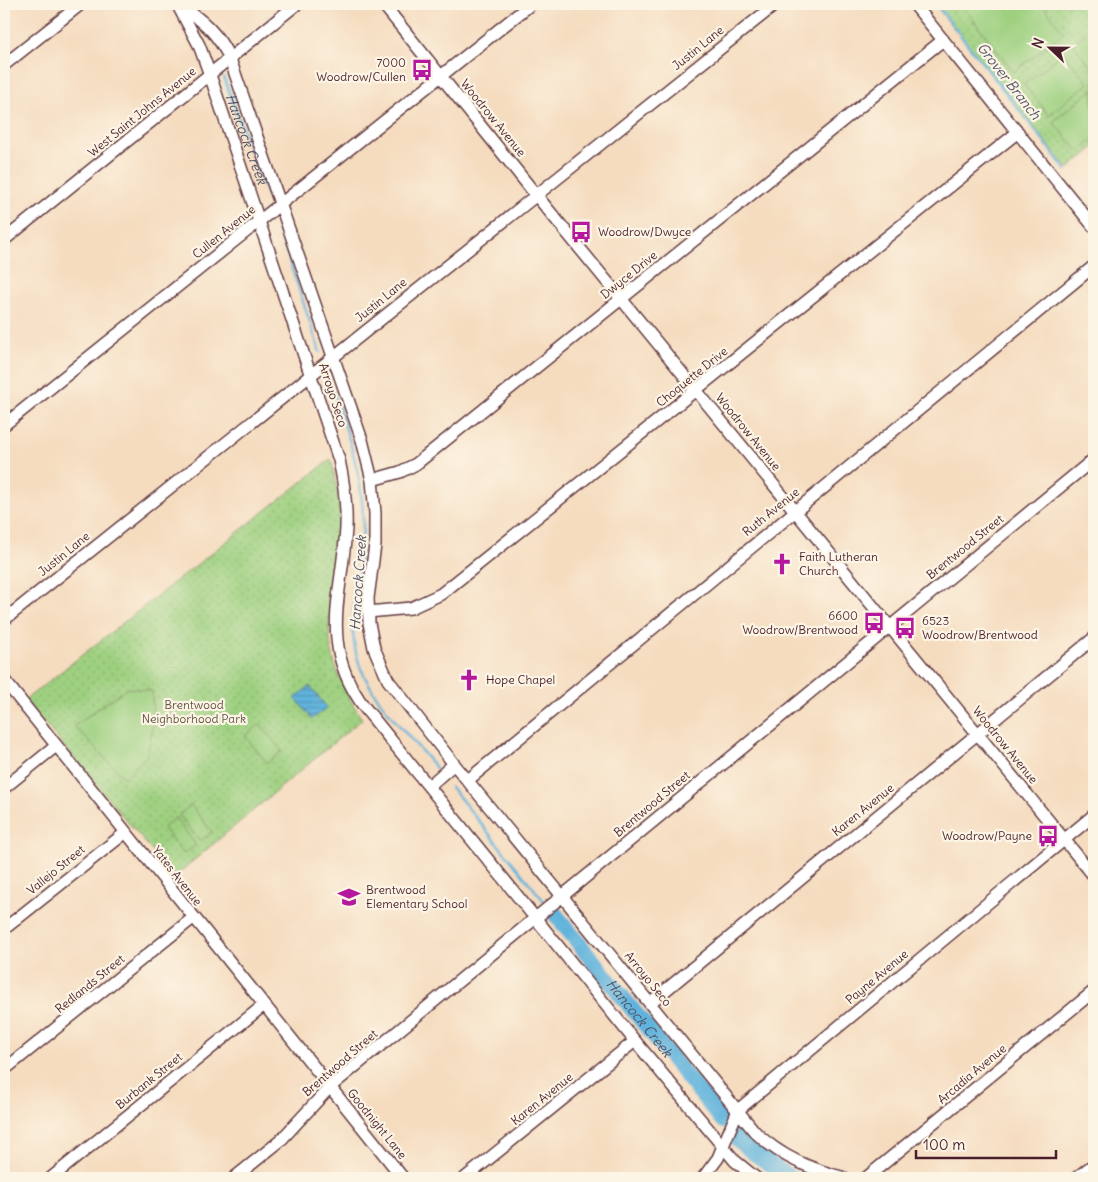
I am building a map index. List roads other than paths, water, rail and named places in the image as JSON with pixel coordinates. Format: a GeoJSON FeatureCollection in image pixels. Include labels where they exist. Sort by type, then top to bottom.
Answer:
{"type":"FeatureCollection","features":[{"type":"Feature","properties":{"kind":"street"},"geometry":{"type":"LineString","coordinates":[[4,65],[81,4]]}},
{"type":"Feature","properties":{"kind":"street","name":"Arroyo Seco"},"geometry":{"type":"LineString","coordinates":[[178,4],[204,22],[220,38],[230,58],[362,440],[372,480],[375,529],[368,612],[374,648],[388,680],[454,764],[755,1132],[782,1154],[808,1168],[845,1178]]}},
{"type":"Feature","properties":{"kind":"street","name":"Arroyo Seco"},"geometry":{"type":"LineString","coordinates":[[178,4],[199,45],[210,75],[312,374],[339,460],[345,490],[346,529],[335,615],[336,637],[341,660],[350,685],[363,705],[635,1041],[735,1160],[756,1178]]}},
{"type":"Feature","properties":{"kind":"street","name":"West Saint Johns Avenue"},"geometry":{"type":"LineString","coordinates":[[4,240],[297,4]]}},
{"type":"Feature","properties":{"kind":"street","name":"Woodrow Avenue"},"geometry":{"type":"LineString","coordinates":[[383,4],[536,195],[1094,876]]}},
{"type":"Feature","properties":{"kind":"street","name":"Cullen Avenue"},"geometry":{"type":"LineString","coordinates":[[4,425],[531,4]]}},
{"type":"Feature","properties":{"kind":"street","name":"Justin Lane"},"geometry":{"type":"LineString","coordinates":[[4,620],[332,356],[776,4]]}},
{"type":"Feature","properties":{"kind":"street"},"geometry":{"type":"LineString","coordinates":[[914,4],[1094,227]]}},
{"type":"Feature","properties":{"kind":"street","name":"Dwyce Drive"},"geometry":{"type":"LineString","coordinates":[[372,480],[400,472],[416,464],[943,40]]}},
{"type":"Feature","properties":{"kind":"street","name":"Choquette Drive"},"geometry":{"type":"LineString","coordinates":[[368,612],[412,608],[441,594],[1018,132]]}},
{"type":"Feature","properties":{"kind":"street","name":"Ruth Avenue"},"geometry":{"type":"LineString","coordinates":[[468,780],[794,510],[1094,266]]}},
{"type":"Feature","properties":{"kind":"street","name":"Brentwood Street"},"geometry":{"type":"LineString","coordinates":[[234,1178],[280,1141],[330,1087],[1094,459]]}},
{"type":"Feature","properties":{"kind":"street","name":"Karen Avenue"},"geometry":{"type":"LineString","coordinates":[[650,1003],[1094,638]]}},
{"type":"Feature","properties":{"kind":"street","name":"Yates Avenue"},"geometry":{"type":"LineString","coordinates":[[4,680],[330,1087]]}},
{"type":"Feature","properties":{"kind":"street"},"geometry":{"type":"LineString","coordinates":[[4,788],[56,746]]}},
{"type":"Feature","properties":{"kind":"street"},"geometry":{"type":"LineString","coordinates":[[429,786],[454,764]]}},
{"type":"Feature","properties":{"kind":"street","name":"Payne Avenue"},"geometry":{"type":"LineString","coordinates":[[703,1178],[718,1158],[738,1110],[1094,815]]}},
{"type":"Feature","properties":{"kind":"street","name":"Vallejo Street"},"geometry":{"type":"LineString","coordinates":[[4,929],[125,832]]}},
{"type":"Feature","properties":{"kind":"street","name":"Redlands Street"},"geometry":{"type":"LineString","coordinates":[[4,1070],[193,918]]}},
{"type":"Feature","properties":{"kind":"street","name":"Arcadia Avenue"},"geometry":{"type":"LineString","coordinates":[[866,1178],[1094,991]]}},
{"type":"Feature","properties":{"kind":"street","name":"Burbank Street"},"geometry":{"type":"LineString","coordinates":[[51,1178],[264,1005]]}},
{"type":"Feature","properties":{"kind":"street","name":"Karen Avenue"},"geometry":{"type":"LineString","coordinates":[[465,1178],[635,1041]]}},
{"type":"Feature","properties":{"kind":"street","name":"Goodnight Lane"},"geometry":{"type":"LineString","coordinates":[[330,1087],[403,1178]]}},
{"type":"Feature","properties":{"kind":"street"},"geometry":{"type":"LineString","coordinates":[[1076,1178],[1094,1164]]}},
{"type":"Feature","properties":{"kind":"water"},"geometry":{"type":"Polygon","coordinates":[[[310,686],[327,708],[312,719],[295,698],[310,686]]]}},
{"type":"Feature","properties":{"kind":"waterway","name":"Grover Branch"},"geometry":{"type":"LineString","coordinates":[[936,4],[1066,170]]}},
{"type":"Feature","properties":{"kind":"waterway","name":"Hancock Creek"},"geometry":{"type":"LineString","coordinates":[[224,78],[269,200]]}},
{"type":"Feature","properties":{"kind":"waterway","name":"Hancock Creek"},"geometry":{"type":"LineString","coordinates":[[275,218],[320,352]]}},
{"type":"Feature","properties":{"kind":"waterway","name":"Hancock Creek"},"geometry":{"type":"LineString","coordinates":[[328,377],[352,448],[362,502],[362,538],[353,624],[357,657],[370,687],[391,716],[436,768]]}},
{"type":"Feature","properties":{"kind":"waterway","name":"Hancock Creek"},"geometry":{"type":"LineString","coordinates":[[451,787],[544,901]]}},
{"type":"Feature","properties":{"kind":"waterway","name":"Hancock Creek"},"geometry":{"type":"LineString","coordinates":[[555,914],[723,1121]]}},
{"type":"Feature","properties":{"kind":"waterway","name":"Hancock Creek"},"geometry":{"type":"LineString","coordinates":[[736,1138],[751,1151],[791,1178]]}},
{"type":"Feature","properties":{"kind":"place","name":"7000 Woodrow/Cullen"},"geometry":{"type":"Point","coordinates":[422,70]}},
{"type":"Feature","properties":{"kind":"place","name":"Woodrow/Dwyce"},"geometry":{"type":"Point","coordinates":[581,232]}},
{"type":"Feature","properties":{"kind":"place","name":"Faith Lutheran Church"},"geometry":{"type":"Point","coordinates":[782,564]}},
{"type":"Feature","properties":{"kind":"place","name":"6600 Woodrow/Brentwood"},"geometry":{"type":"Point","coordinates":[874,623]}},
{"type":"Feature","properties":{"kind":"place","name":"6523 Woodrow/Brentwood"},"geometry":{"type":"Point","coordinates":[905,628]}},
{"type":"Feature","properties":{"kind":"place","name":"Hope Chapel"},"geometry":{"type":"Point","coordinates":[469,680]}},
{"type":"Feature","properties":{"kind":"place","name":"Woodrow/Payne"},"geometry":{"type":"Point","coordinates":[1048,836]}},
{"type":"Feature","properties":{"kind":"place","name":"Brentwood Elementary School"},"geometry":{"type":"Point","coordinates":[349,897]}},
{"type":"Feature","properties":{"kind":"park label","name":"Brentwood Neighborhood Park"},"geometry":{"type":"Point","coordinates":[194,712]}}]}
